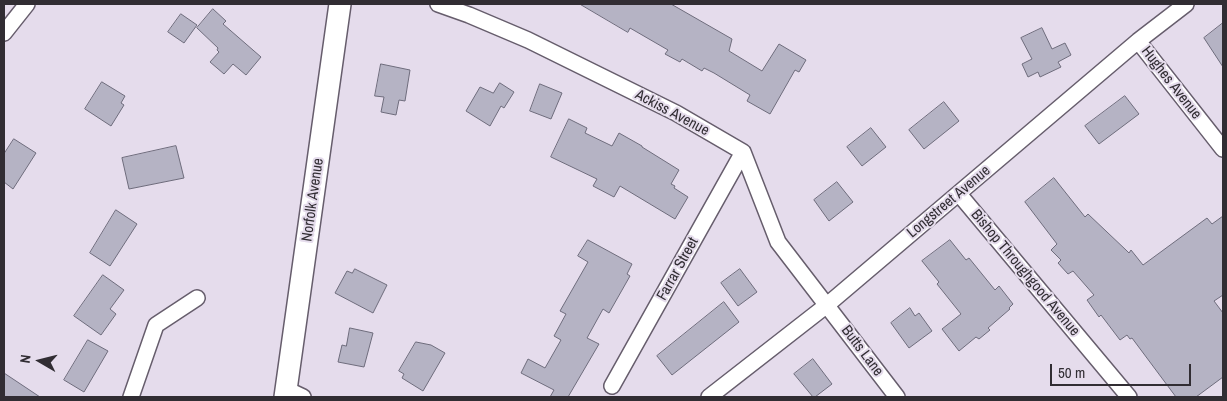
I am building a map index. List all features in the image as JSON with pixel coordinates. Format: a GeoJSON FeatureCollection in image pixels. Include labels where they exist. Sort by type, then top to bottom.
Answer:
{"type":"FeatureCollection","features":[{"type":"Feature","properties":{"kind":"main road","name":"Norfolk Avenue"},"geometry":{"type":"LineString","coordinates":[[291,394],[340,4]]}},
{"type":"Feature","properties":{"kind":"street"},"geometry":{"type":"LineString","coordinates":[[4,33],[27,4]]}},
{"type":"Feature","properties":{"kind":"street","name":"Ackiss Avenue"},"geometry":{"type":"LineString","coordinates":[[438,4],[469,15],[536,44],[676,113],[743,152]]}},
{"type":"Feature","properties":{"kind":"street","name":"Longstreet Avenue"},"geometry":{"type":"LineString","coordinates":[[709,397],[827,305],[1138,41],[1186,4]]}},
{"type":"Feature","properties":{"kind":"street","name":"Hughes Avenue"},"geometry":{"type":"LineString","coordinates":[[1138,41],[1223,149]]}},
{"type":"Feature","properties":{"kind":"street"},"geometry":{"type":"LineString","coordinates":[[743,152],[778,242],[827,305]]}},
{"type":"Feature","properties":{"kind":"street","name":"Farrar Street"},"geometry":{"type":"LineString","coordinates":[[612,386],[743,152]]}},
{"type":"Feature","properties":{"kind":"street","name":"Bishop Throughgood Avenue"},"geometry":{"type":"LineString","coordinates":[[959,194],[1130,397]]}},
{"type":"Feature","properties":{"kind":"street"},"geometry":{"type":"LineString","coordinates":[[131,397],[156,325],[197,298]]}},
{"type":"Feature","properties":{"kind":"street","name":"Butts Lane"},"geometry":{"type":"LineString","coordinates":[[827,305],[897,397]]}},
{"type":"Feature","properties":{"kind":"building"},"geometry":{"type":"Polygon","coordinates":[[[580,4],[671,4],[732,39],[729,51],[762,71],[779,44],[806,60],[799,72],[795,70],[770,114],[747,101],[750,95],[714,73],[704,68],[702,71],[682,59],[680,62],[665,54],[668,50],[630,28],[628,32],[580,4]]]}},
{"type":"Feature","properties":{"kind":"building"},"geometry":{"type":"Polygon","coordinates":[[[213,9],[226,21],[223,24],[261,57],[246,75],[233,64],[224,74],[210,62],[219,52],[218,48],[197,28],[213,9]]]}},
{"type":"Feature","properties":{"kind":"building"},"geometry":{"type":"Polygon","coordinates":[[[181,14],[197,25],[184,43],[168,32],[181,14]]]}},
{"type":"Feature","properties":{"kind":"building"},"geometry":{"type":"Polygon","coordinates":[[[1223,23],[1223,67],[1204,38],[1223,23]]]}},
{"type":"Feature","properties":{"kind":"building"},"geometry":{"type":"Polygon","coordinates":[[[1042,28],[1052,49],[1065,43],[1071,55],[1058,62],[1061,67],[1040,77],[1038,72],[1028,77],[1022,64],[1032,59],[1021,38],[1042,28]]]}},
{"type":"Feature","properties":{"kind":"building"},"geometry":{"type":"Polygon","coordinates":[[[381,64],[410,70],[405,101],[399,100],[396,115],[381,112],[384,97],[375,96],[381,64]]]}},
{"type":"Feature","properties":{"kind":"building"},"geometry":{"type":"Polygon","coordinates":[[[102,82],[125,96],[121,103],[124,105],[111,126],[85,109],[102,82]]]}},
{"type":"Feature","properties":{"kind":"building"},"geometry":{"type":"Polygon","coordinates":[[[500,83],[514,92],[504,108],[501,106],[490,126],[466,111],[480,87],[493,93],[500,83]]]}},
{"type":"Feature","properties":{"kind":"building"},"geometry":{"type":"Polygon","coordinates":[[[540,84],[562,93],[551,119],[530,111],[540,84]]]}},
{"type":"Feature","properties":{"kind":"building"},"geometry":{"type":"Polygon","coordinates":[[[1125,96],[1139,114],[1099,144],[1085,126],[1125,96]]]}},
{"type":"Feature","properties":{"kind":"building"},"geometry":{"type":"Polygon","coordinates":[[[944,102],[959,121],[924,149],[909,130],[944,102]]]}},
{"type":"Feature","properties":{"kind":"building"},"geometry":{"type":"Polygon","coordinates":[[[569,119],[587,128],[585,133],[612,146],[619,133],[679,170],[671,184],[688,197],[675,219],[620,186],[614,197],[593,186],[597,179],[551,157],[569,119]]]}},
{"type":"Feature","properties":{"kind":"building"},"geometry":{"type":"Polygon","coordinates":[[[871,128],[886,147],[862,166],[847,147],[871,128]]]}},
{"type":"Feature","properties":{"kind":"building"},"geometry":{"type":"Polygon","coordinates":[[[14,139],[36,153],[13,189],[4,182],[4,154],[14,139]]]}},
{"type":"Feature","properties":{"kind":"building"},"geometry":{"type":"Polygon","coordinates":[[[176,146],[184,178],[129,189],[122,158],[176,146]]]}},
{"type":"Feature","properties":{"kind":"building"},"geometry":{"type":"Polygon","coordinates":[[[1054,178],[1085,217],[1088,214],[1129,253],[1131,250],[1143,265],[1207,218],[1212,224],[1223,216],[1223,295],[1214,301],[1223,313],[1223,377],[1196,397],[1176,397],[1132,338],[1130,339],[1127,335],[1120,340],[1101,315],[1099,317],[1087,300],[1094,295],[1073,271],[1068,274],[1058,263],[1061,260],[1051,250],[1057,244],[1025,202],[1054,178]]]}},
{"type":"Feature","properties":{"kind":"building"},"geometry":{"type":"Polygon","coordinates":[[[837,182],[853,202],[829,221],[814,200],[837,182]]]}},
{"type":"Feature","properties":{"kind":"building"},"geometry":{"type":"Polygon","coordinates":[[[116,210],[137,224],[110,266],[90,253],[116,210]]]}},
{"type":"Feature","properties":{"kind":"building"},"geometry":{"type":"Polygon","coordinates":[[[588,240],[632,264],[627,274],[630,276],[609,313],[603,309],[587,338],[599,344],[568,397],[550,397],[554,390],[521,373],[528,359],[545,368],[561,340],[554,336],[566,314],[560,311],[588,262],[578,256],[588,240]]]}},
{"type":"Feature","properties":{"kind":"building"},"geometry":{"type":"Polygon","coordinates":[[[950,240],[966,260],[969,258],[995,290],[999,286],[1013,304],[1010,309],[988,328],[990,330],[979,339],[976,337],[959,351],[942,329],[961,314],[937,284],[939,282],[922,261],[950,240]]]}},
{"type":"Feature","properties":{"kind":"building"},"geometry":{"type":"Polygon","coordinates":[[[355,269],[387,285],[373,313],[335,293],[347,271],[352,273],[355,269]]]}},
{"type":"Feature","properties":{"kind":"building"},"geometry":{"type":"Polygon","coordinates":[[[740,269],[757,292],[738,306],[721,283],[740,269]]]}},
{"type":"Feature","properties":{"kind":"building"},"geometry":{"type":"Polygon","coordinates":[[[103,275],[124,290],[110,309],[116,314],[101,335],[74,316],[103,275]]]}},
{"type":"Feature","properties":{"kind":"building"},"geometry":{"type":"Polygon","coordinates":[[[724,302],[739,322],[672,375],[657,356],[724,302]]]}},
{"type":"Feature","properties":{"kind":"building"},"geometry":{"type":"Polygon","coordinates":[[[910,308],[915,316],[919,313],[932,331],[909,348],[891,323],[910,308]]]}},
{"type":"Feature","properties":{"kind":"building"},"geometry":{"type":"Polygon","coordinates":[[[350,328],[373,333],[364,367],[338,362],[342,345],[346,346],[350,328]]]}},
{"type":"Feature","properties":{"kind":"building"},"geometry":{"type":"Polygon","coordinates":[[[88,340],[108,351],[84,392],[64,380],[88,340]]]}},
{"type":"Feature","properties":{"kind":"building"},"geometry":{"type":"Polygon","coordinates":[[[416,342],[431,345],[445,353],[423,391],[402,378],[404,374],[399,371],[416,342]]]}},
{"type":"Feature","properties":{"kind":"building"},"geometry":{"type":"Polygon","coordinates":[[[813,359],[832,384],[815,397],[794,374],[813,359]]]}},
{"type":"Feature","properties":{"kind":"building"},"geometry":{"type":"Polygon","coordinates":[[[4,373],[40,397],[4,397],[4,373]]]}}]}
